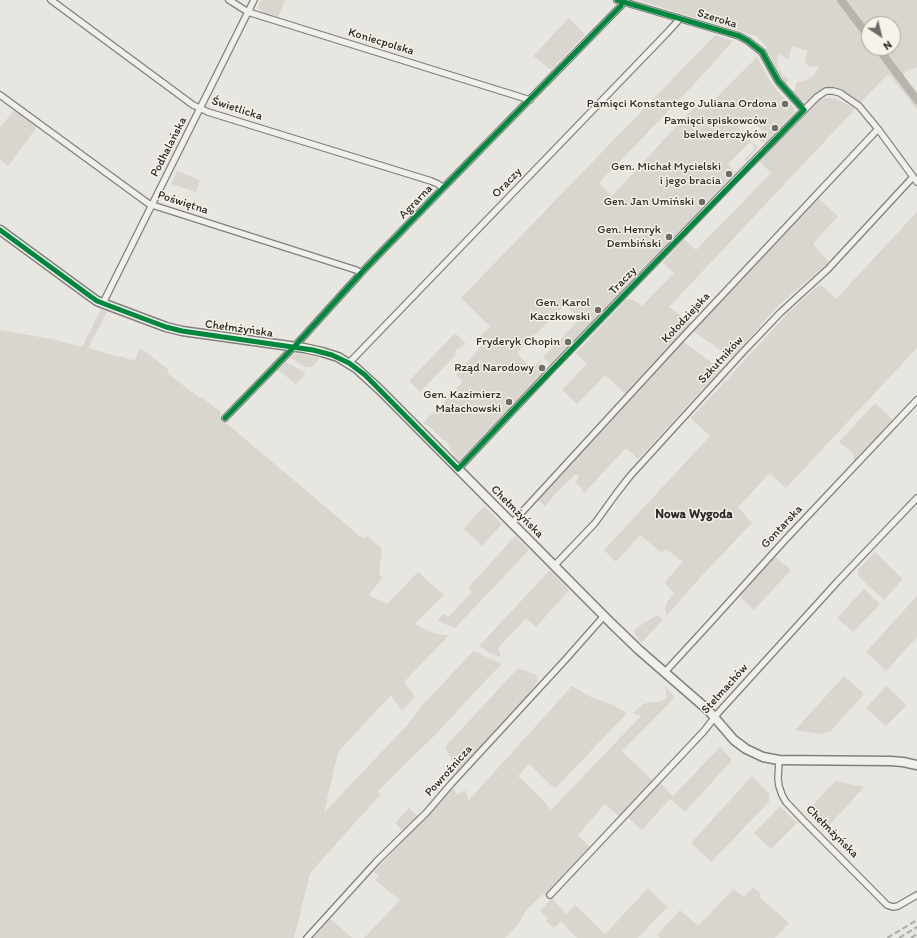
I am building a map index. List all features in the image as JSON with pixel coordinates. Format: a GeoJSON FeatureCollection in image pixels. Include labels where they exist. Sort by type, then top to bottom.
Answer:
{"type":"FeatureCollection","features":[{"type":"Feature","properties":{"kind":"street","name":"Świetlicka"},"geometry":{"type":"LineString","coordinates":[[51,0],[193,105],[208,112],[431,181],[443,188]]}},
{"type":"Feature","properties":{"kind":"street","name":"Koniecpolska"},"geometry":{"type":"LineString","coordinates":[[229,0],[248,12],[530,100]]}},
{"type":"Feature","properties":{"kind":"street","name":"Podhalańska"},"geometry":{"type":"LineString","coordinates":[[103,303],[254,0]]}},
{"type":"Feature","properties":{"kind":"street","name":"Szeroka"},"geometry":{"type":"LineString","coordinates":[[619,1],[739,36],[752,43],[764,56],[778,82],[804,110]]}},
{"type":"Feature","properties":{"kind":"street","name":"Agrarna"},"geometry":{"type":"LineString","coordinates":[[225,418],[294,347],[361,273],[618,9],[620,6],[619,1]]}},
{"type":"Feature","properties":{"kind":"street","name":"Oraczy"},"geometry":{"type":"LineString","coordinates":[[349,363],[665,35],[679,18]]}},
{"type":"Feature","properties":{"kind":"street"},"geometry":{"type":"LineString","coordinates":[[804,110],[817,97],[826,91],[840,93],[859,106],[915,179]]}},
{"type":"Feature","properties":{"kind":"street","name":"Poświętna"},"geometry":{"type":"LineString","coordinates":[[0,95],[152,205],[356,270],[361,273]]}},
{"type":"Feature","properties":{"kind":"street","name":"Traczy"},"geometry":{"type":"LineString","coordinates":[[458,469],[804,110]]}},
{"type":"Feature","properties":{"kind":"street","name":"Kołodziejska"},"geometry":{"type":"LineString","coordinates":[[512,523],[681,339],[878,129]]}},
{"type":"Feature","properties":{"kind":"street","name":"Szkutników"},"geometry":{"type":"LineString","coordinates":[[554,566],[595,523],[630,476],[737,359],[780,313],[828,269],[915,179]]}},
{"type":"Feature","properties":{"kind":"street","name":"Chełmżyńska"},"geometry":{"type":"LineString","coordinates":[[0,230],[90,296],[103,303],[166,327],[182,331],[322,352],[349,363],[365,375],[604,616],[705,707],[734,740],[746,750],[763,757],[779,760],[890,761],[917,765]]}},
{"type":"Feature","properties":{"kind":"street","name":"Gontarska"},"geometry":{"type":"LineString","coordinates":[[665,672],[785,540],[917,400]]}},
{"type":"Feature","properties":{"kind":"street","name":"Stelmachów"},"geometry":{"type":"LineString","coordinates":[[550,895],[704,731],[838,581],[917,498]]}},
{"type":"Feature","properties":{"kind":"street","name":"Powroźnicza"},"geometry":{"type":"LineString","coordinates":[[307,938],[377,861],[427,812],[604,616]]}},
{"type":"Feature","properties":{"kind":"street","name":"Chełmżyńska"},"geometry":{"type":"LineString","coordinates":[[779,760],[778,783],[786,802],[887,905],[893,907],[900,906],[917,895]]}},
{"type":"Feature","properties":{"kind":"shaded area"},"geometry":{"type":"Polygon","coordinates":[[[261,0],[285,0],[278,17],[264,13],[260,10],[258,7],[261,0]]]}},
{"type":"Feature","properties":{"kind":"shaded area"},"geometry":{"type":"Polygon","coordinates":[[[637,0],[917,0],[917,67],[906,71],[903,75],[917,93],[917,110],[891,76],[887,75],[860,103],[834,88],[820,90],[809,101],[802,101],[793,93],[797,82],[804,81],[812,77],[819,66],[810,67],[804,62],[808,51],[792,46],[788,59],[778,54],[778,68],[788,79],[786,85],[778,74],[770,56],[765,49],[767,47],[756,36],[637,0]]]}},
{"type":"Feature","properties":{"kind":"shaded area"},"geometry":{"type":"Polygon","coordinates":[[[569,18],[585,35],[551,70],[533,56],[569,18]]]}},
{"type":"Feature","properties":{"kind":"shaded area"},"geometry":{"type":"Polygon","coordinates":[[[715,35],[733,41],[697,81],[599,183],[612,196],[695,106],[702,109],[707,107],[757,57],[770,81],[779,93],[794,108],[795,112],[765,143],[760,141],[765,133],[748,117],[738,128],[758,148],[746,161],[744,160],[754,150],[754,146],[750,142],[728,164],[736,172],[552,366],[543,357],[580,319],[565,305],[517,353],[532,369],[540,361],[549,369],[459,461],[455,457],[448,445],[449,444],[423,423],[463,382],[456,375],[485,342],[480,337],[490,326],[461,298],[715,35]]]}},
{"type":"Feature","properties":{"kind":"shaded area"},"geometry":{"type":"Polygon","coordinates":[[[825,98],[833,98],[856,108],[669,307],[693,324],[627,395],[605,375],[577,404],[562,390],[587,364],[576,353],[626,300],[634,300],[642,306],[674,273],[663,263],[684,239],[696,250],[771,173],[759,161],[816,102],[825,98]]]}},
{"type":"Feature","properties":{"kind":"shaded area"},"geometry":{"type":"Polygon","coordinates":[[[14,110],[37,127],[8,166],[0,160],[0,128],[14,110]]]}},
{"type":"Feature","properties":{"kind":"shaded area"},"geometry":{"type":"Polygon","coordinates":[[[177,171],[200,180],[196,192],[171,184],[177,171]]]}},
{"type":"Feature","properties":{"kind":"shaded area"},"geometry":{"type":"Polygon","coordinates":[[[817,197],[838,216],[813,244],[829,262],[780,304],[731,358],[692,330],[817,197]]]}},
{"type":"Feature","properties":{"kind":"shaded area"},"geometry":{"type":"Polygon","coordinates":[[[917,212],[917,348],[786,488],[770,473],[738,507],[752,523],[667,615],[665,609],[667,602],[674,593],[665,582],[683,562],[666,549],[662,553],[640,535],[616,562],[604,550],[710,436],[691,418],[788,313],[820,284],[836,299],[917,212]]]}},
{"type":"Feature","properties":{"kind":"shaded area"},"geometry":{"type":"Polygon","coordinates":[[[101,309],[107,312],[88,348],[135,361],[139,349],[145,351],[169,370],[167,373],[221,412],[220,417],[225,422],[361,537],[364,538],[367,536],[382,549],[379,574],[383,577],[369,595],[387,604],[418,572],[444,595],[415,624],[433,633],[449,635],[404,682],[415,697],[402,711],[391,695],[338,752],[324,813],[409,723],[421,707],[473,651],[502,664],[437,733],[378,791],[380,795],[310,873],[294,938],[0,938],[0,330],[52,339],[82,347],[101,309]]]}},
{"type":"Feature","properties":{"kind":"shaded area"},"geometry":{"type":"Polygon","coordinates":[[[455,333],[466,344],[456,350],[456,355],[420,392],[409,381],[455,333]]]}},
{"type":"Feature","properties":{"kind":"shaded area"},"geometry":{"type":"Polygon","coordinates":[[[682,341],[721,369],[638,459],[626,448],[584,493],[575,482],[579,477],[576,474],[556,493],[545,507],[537,498],[682,341]]]}},
{"type":"Feature","properties":{"kind":"shaded area"},"geometry":{"type":"Polygon","coordinates":[[[295,354],[320,358],[312,367],[307,367],[290,358],[295,354]]]}},
{"type":"Feature","properties":{"kind":"shaded area"},"geometry":{"type":"Polygon","coordinates":[[[286,362],[306,373],[296,384],[278,370],[286,362]]]}},
{"type":"Feature","properties":{"kind":"shaded area"},"geometry":{"type":"Polygon","coordinates":[[[875,403],[893,420],[854,461],[853,453],[839,442],[875,403]]]}},
{"type":"Feature","properties":{"kind":"shaded area"},"geometry":{"type":"Polygon","coordinates":[[[484,506],[502,524],[482,546],[464,529],[484,506]]]}},
{"type":"Feature","properties":{"kind":"shaded area"},"geometry":{"type":"Polygon","coordinates":[[[515,536],[529,550],[455,628],[437,621],[443,614],[448,617],[472,592],[468,588],[515,536]]]}},
{"type":"Feature","properties":{"kind":"shaded area"},"geometry":{"type":"Polygon","coordinates":[[[875,552],[903,579],[884,600],[858,576],[858,570],[875,552]]]}},
{"type":"Feature","properties":{"kind":"shaded area"},"geometry":{"type":"Polygon","coordinates":[[[775,557],[791,570],[754,610],[739,596],[775,557]]]}},
{"type":"Feature","properties":{"kind":"shaded area"},"geometry":{"type":"Polygon","coordinates":[[[550,570],[569,590],[538,625],[536,627],[526,618],[498,648],[500,657],[489,653],[479,646],[550,570]]]}},
{"type":"Feature","properties":{"kind":"shaded area"},"geometry":{"type":"Polygon","coordinates":[[[864,589],[880,604],[853,632],[837,618],[864,589]]]}},
{"type":"Feature","properties":{"kind":"shaded area"},"geometry":{"type":"Polygon","coordinates":[[[917,596],[917,637],[886,671],[866,652],[917,596]]]}},
{"type":"Feature","properties":{"kind":"shaded area"},"geometry":{"type":"Polygon","coordinates":[[[657,616],[661,617],[663,620],[641,643],[634,632],[636,628],[657,616]]]}},
{"type":"Feature","properties":{"kind":"shaded area"},"geometry":{"type":"Polygon","coordinates":[[[518,668],[536,675],[538,680],[528,695],[493,732],[458,773],[445,747],[518,668]]]}},
{"type":"Feature","properties":{"kind":"shaded area"},"geometry":{"type":"Polygon","coordinates":[[[844,676],[864,694],[830,732],[821,734],[795,730],[844,676]]]}},
{"type":"Feature","properties":{"kind":"shaded area"},"geometry":{"type":"Polygon","coordinates":[[[572,686],[591,697],[611,704],[627,713],[555,789],[529,764],[518,776],[544,801],[551,810],[641,716],[633,713],[643,704],[658,702],[666,698],[665,686],[675,697],[622,751],[653,781],[619,816],[605,804],[578,835],[590,847],[547,894],[542,895],[527,909],[517,926],[505,938],[364,938],[400,900],[375,880],[379,876],[374,872],[453,788],[457,795],[465,790],[469,800],[572,686]]]}},
{"type":"Feature","properties":{"kind":"shaded area"},"geometry":{"type":"Polygon","coordinates":[[[886,686],[907,705],[886,726],[866,708],[886,686]]]}},
{"type":"Feature","properties":{"kind":"shaded area"},"geometry":{"type":"Polygon","coordinates":[[[720,747],[732,760],[685,812],[670,799],[642,830],[627,817],[659,782],[673,796],[720,747]]]}},
{"type":"Feature","properties":{"kind":"shaded area"},"geometry":{"type":"Polygon","coordinates":[[[752,776],[769,794],[769,802],[711,862],[691,843],[752,776]]]}},
{"type":"Feature","properties":{"kind":"shaded area"},"geometry":{"type":"Polygon","coordinates":[[[835,781],[864,787],[824,831],[806,813],[835,781]]]}},
{"type":"Feature","properties":{"kind":"shaded area"},"geometry":{"type":"Polygon","coordinates":[[[780,806],[797,823],[771,849],[754,833],[780,806]]]}},
{"type":"Feature","properties":{"kind":"shaded area"},"geometry":{"type":"Polygon","coordinates":[[[409,808],[418,817],[403,831],[395,823],[409,808]]]}},
{"type":"Feature","properties":{"kind":"shaded area"},"geometry":{"type":"Polygon","coordinates":[[[753,887],[761,894],[759,897],[789,923],[775,938],[660,938],[657,935],[680,910],[698,926],[734,889],[744,897],[753,887]]]}},
{"type":"Feature","properties":{"kind":"shaded area"},"geometry":{"type":"Polygon","coordinates":[[[648,888],[667,907],[638,938],[577,938],[561,921],[554,928],[546,921],[548,919],[540,911],[552,898],[566,914],[575,905],[605,934],[648,888]]]}},
{"type":"Feature","properties":{"kind":"shaded area"},"geometry":{"type":"Polygon","coordinates":[[[330,919],[347,933],[352,938],[312,938],[330,919]]]}},
{"type":"Feature","properties":{"kind":"waterway"},"geometry":{"type":"LineString","coordinates":[[841,0],[861,26]]}},
{"type":"Feature","properties":{"kind":"waterway"},"geometry":{"type":"LineString","coordinates":[[884,56],[917,100]]}},
{"type":"Feature","properties":{"kind":"railway"},"geometry":{"type":"LineString","coordinates":[[887,938],[917,920]]}},
{"type":"Feature","properties":{"kind":"railway"},"geometry":{"type":"LineString","coordinates":[[899,938],[917,927]]}},
{"type":"Feature","properties":{"kind":"railway"},"geometry":{"type":"LineString","coordinates":[[911,938],[917,934]]}},
{"type":"Feature","properties":{"kind":"cycle path"},"geometry":{"type":"LineString","coordinates":[[0,230],[97,301],[110,306],[166,327],[182,331],[313,350],[332,355],[349,363],[365,375],[458,469],[804,110],[778,81],[762,52],[748,41],[739,36],[617,0]]}},
{"type":"Feature","properties":{"kind":"cycle path"},"geometry":{"type":"LineString","coordinates":[[225,418],[294,347],[361,273],[621,6],[622,2]]}},
{"type":"Feature","properties":{"kind":"place","name":"Pamięci Konstantego Juliana Ordona"},"geometry":{"type":"Point","coordinates":[785,104]}},
{"type":"Feature","properties":{"kind":"place","name":"Pamięci spiskowców belwederczyków"},"geometry":{"type":"Point","coordinates":[775,128]}},
{"type":"Feature","properties":{"kind":"place","name":"Gen. Michał Mycielski i jego bracia"},"geometry":{"type":"Point","coordinates":[729,174]}},
{"type":"Feature","properties":{"kind":"place","name":"Gen. Jan Umiński"},"geometry":{"type":"Point","coordinates":[702,202]}},
{"type":"Feature","properties":{"kind":"place","name":"Gen. Henryk Dembiński"},"geometry":{"type":"Point","coordinates":[669,237]}},
{"type":"Feature","properties":{"kind":"place","name":"Gen. Karol Kaczkowski"},"geometry":{"type":"Point","coordinates":[598,310]}},
{"type":"Feature","properties":{"kind":"place","name":"Fryderyk Chopin"},"geometry":{"type":"Point","coordinates":[568,342]}},
{"type":"Feature","properties":{"kind":"place","name":"Rząd Narodowy"},"geometry":{"type":"Point","coordinates":[542,368]}},
{"type":"Feature","properties":{"kind":"place","name":"Gen. Kazimierz Małachowski"},"geometry":{"type":"Point","coordinates":[509,402]}},
{"type":"Feature","properties":{"kind":"district","name":"Nowa Wygoda"},"geometry":{"type":"Point","coordinates":[694,515]}}]}
